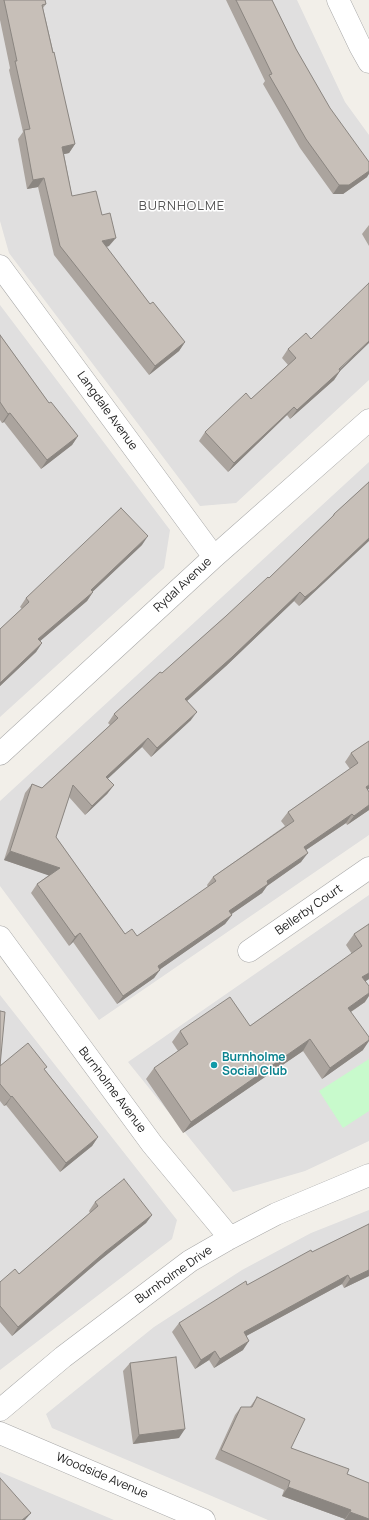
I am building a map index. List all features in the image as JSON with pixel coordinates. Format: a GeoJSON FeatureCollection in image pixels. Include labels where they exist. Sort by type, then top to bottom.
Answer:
{"type":"FeatureCollection","features":[{"type":"Feature","properties":{"kind":"street"},"geometry":{"type":"LineString","coordinates":[[338,0],[369,62]]}},
{"type":"Feature","properties":{"kind":"street","name":"Langdale Avenue"},"geometry":{"type":"LineString","coordinates":[[0,266],[214,557]]}},
{"type":"Feature","properties":{"kind":"street","name":"Rydal Avenue"},"geometry":{"type":"LineString","coordinates":[[0,754],[214,557],[369,420]]}},
{"type":"Feature","properties":{"kind":"street","name":"Bellerby Court"},"geometry":{"type":"LineString","coordinates":[[249,951],[369,868]]}},
{"type":"Feature","properties":{"kind":"street","name":"Burnholme Avenue"},"geometry":{"type":"LineString","coordinates":[[0,937],[152,1144],[230,1238]]}},
{"type":"Feature","properties":{"kind":"street","name":"Burnholme Drive"},"geometry":{"type":"LineString","coordinates":[[0,1410],[63,1357],[190,1261],[276,1214],[369,1175]]}},
{"type":"Feature","properties":{"kind":"street","name":"Woodside Avenue"},"geometry":{"type":"LineString","coordinates":[[0,1433],[204,1520]]}},
{"type":"Feature","properties":{"kind":"shaded area"},"geometry":{"type":"Polygon","coordinates":[[[0,0],[297,0],[345,102],[369,135],[369,380],[236,503],[200,506],[9,253],[0,221],[0,0]]]}},
{"type":"Feature","properties":{"kind":"shaded area"},"geometry":{"type":"Polygon","coordinates":[[[0,305],[170,530],[164,568],[0,717],[0,305]]]}},
{"type":"Feature","properties":{"kind":"shaded area"},"geometry":{"type":"Polygon","coordinates":[[[369,462],[369,835],[99,1020],[0,886],[0,801],[369,462]]]}},
{"type":"Feature","properties":{"kind":"shaded area"},"geometry":{"type":"Polygon","coordinates":[[[369,895],[369,1141],[305,1171],[233,1192],[128,1062],[369,895]]]}},
{"type":"Feature","properties":{"kind":"shaded area"},"geometry":{"type":"Polygon","coordinates":[[[0,995],[177,1220],[172,1239],[0,1370],[0,995]]]}},
{"type":"Feature","properties":{"kind":"shaded area"},"geometry":{"type":"Polygon","coordinates":[[[369,1210],[369,1520],[268,1520],[52,1428],[46,1414],[154,1327],[242,1270],[311,1233],[369,1210]]]}},
{"type":"Feature","properties":{"kind":"shaded area"},"geometry":{"type":"Polygon","coordinates":[[[0,1472],[114,1520],[0,1520],[0,1472]]]}},
{"type":"Feature","properties":{"kind":"green space"},"geometry":{"type":"Polygon","coordinates":[[[369,1059],[369,1111],[343,1128],[319,1091],[369,1059]]]}},
{"type":"Feature","properties":{"kind":"building"},"geometry":{"type":"Polygon","coordinates":[[[4,0],[45,0],[46,4],[42,5],[75,144],[62,147],[72,196],[96,191],[102,215],[110,213],[116,238],[102,241],[150,304],[153,302],[185,342],[155,366],[60,246],[44,178],[33,180],[24,130],[30,129],[15,61],[17,61],[4,0]]]}},
{"type":"Feature","properties":{"kind":"building"},"geometry":{"type":"Polygon","coordinates":[[[236,0],[272,0],[296,49],[330,108],[369,162],[369,171],[349,185],[339,185],[306,139],[269,75],[272,74],[236,0]]]}},
{"type":"Feature","properties":{"kind":"building"},"geometry":{"type":"Polygon","coordinates":[[[369,283],[369,341],[339,369],[340,371],[297,410],[294,407],[234,463],[205,432],[246,393],[251,399],[296,358],[288,349],[306,333],[311,339],[369,283]]]}},
{"type":"Feature","properties":{"kind":"building"},"geometry":{"type":"Polygon","coordinates":[[[0,335],[49,403],[51,402],[78,436],[47,460],[10,413],[8,414],[0,402],[0,335]]]}},
{"type":"Feature","properties":{"kind":"building"},"geometry":{"type":"Polygon","coordinates":[[[369,482],[369,538],[305,597],[300,592],[232,657],[185,699],[197,712],[157,748],[148,738],[106,777],[114,785],[92,806],[73,785],[56,837],[125,934],[132,929],[137,936],[216,881],[213,877],[294,821],[288,812],[358,763],[351,753],[369,741],[369,785],[366,787],[369,792],[369,805],[354,816],[352,814],[304,847],[308,853],[267,881],[268,884],[229,911],[232,915],[158,966],[160,970],[123,996],[80,933],[75,937],[37,884],[60,868],[10,851],[32,784],[42,788],[118,718],[114,714],[160,672],[162,673],[268,577],[269,578],[369,482]]]}},
{"type":"Feature","properties":{"kind":"building"},"geometry":{"type":"Polygon","coordinates":[[[121,508],[148,536],[91,590],[93,592],[38,639],[42,643],[0,683],[0,629],[29,602],[26,598],[121,508]]]}},
{"type":"Feature","properties":{"kind":"building"},"geometry":{"type":"Polygon","coordinates":[[[369,924],[369,973],[362,977],[369,986],[369,993],[348,1008],[369,1037],[369,1040],[330,1068],[310,1039],[191,1122],[154,1068],[188,1044],[180,1031],[230,997],[250,1026],[362,946],[354,934],[369,924]]]}},
{"type":"Feature","properties":{"kind":"building"},"geometry":{"type":"Polygon","coordinates":[[[0,1011],[5,1012],[0,1066],[0,1011]]]}},
{"type":"Feature","properties":{"kind":"building"},"geometry":{"type":"Polygon","coordinates":[[[28,1043],[47,1067],[44,1069],[98,1137],[66,1163],[12,1096],[11,1097],[0,1084],[0,1066],[28,1043]]]}},
{"type":"Feature","properties":{"kind":"building"},"geometry":{"type":"Polygon","coordinates":[[[124,1179],[152,1215],[105,1252],[18,1327],[0,1306],[0,1282],[15,1269],[19,1274],[98,1206],[95,1202],[124,1179]]]}},
{"type":"Feature","properties":{"kind":"building"},"geometry":{"type":"Polygon","coordinates":[[[369,1224],[369,1270],[350,1279],[348,1275],[244,1332],[249,1341],[220,1359],[215,1351],[201,1360],[179,1323],[246,1281],[247,1285],[311,1250],[312,1252],[369,1224]]]}},
{"type":"Feature","properties":{"kind":"building"},"geometry":{"type":"Polygon","coordinates":[[[176,1357],[185,1429],[139,1435],[130,1363],[176,1357]]]}},
{"type":"Feature","properties":{"kind":"building"},"geometry":{"type":"Polygon","coordinates":[[[257,1397],[305,1419],[291,1448],[349,1469],[347,1474],[369,1483],[369,1519],[350,1512],[351,1510],[288,1487],[290,1481],[221,1450],[241,1407],[252,1407],[257,1397]]]}},
{"type":"Feature","properties":{"kind":"building"},"geometry":{"type":"Polygon","coordinates":[[[0,1478],[31,1513],[22,1520],[0,1520],[0,1478]]]}},
{"type":"Feature","properties":{"kind":"place","name":"Burnholme Social Club"},"geometry":{"type":"Point","coordinates":[214,1065]}},
{"type":"Feature","properties":{"kind":"district","name":"BURNHOLME"},"geometry":{"type":"Point","coordinates":[182,206]}}]}
